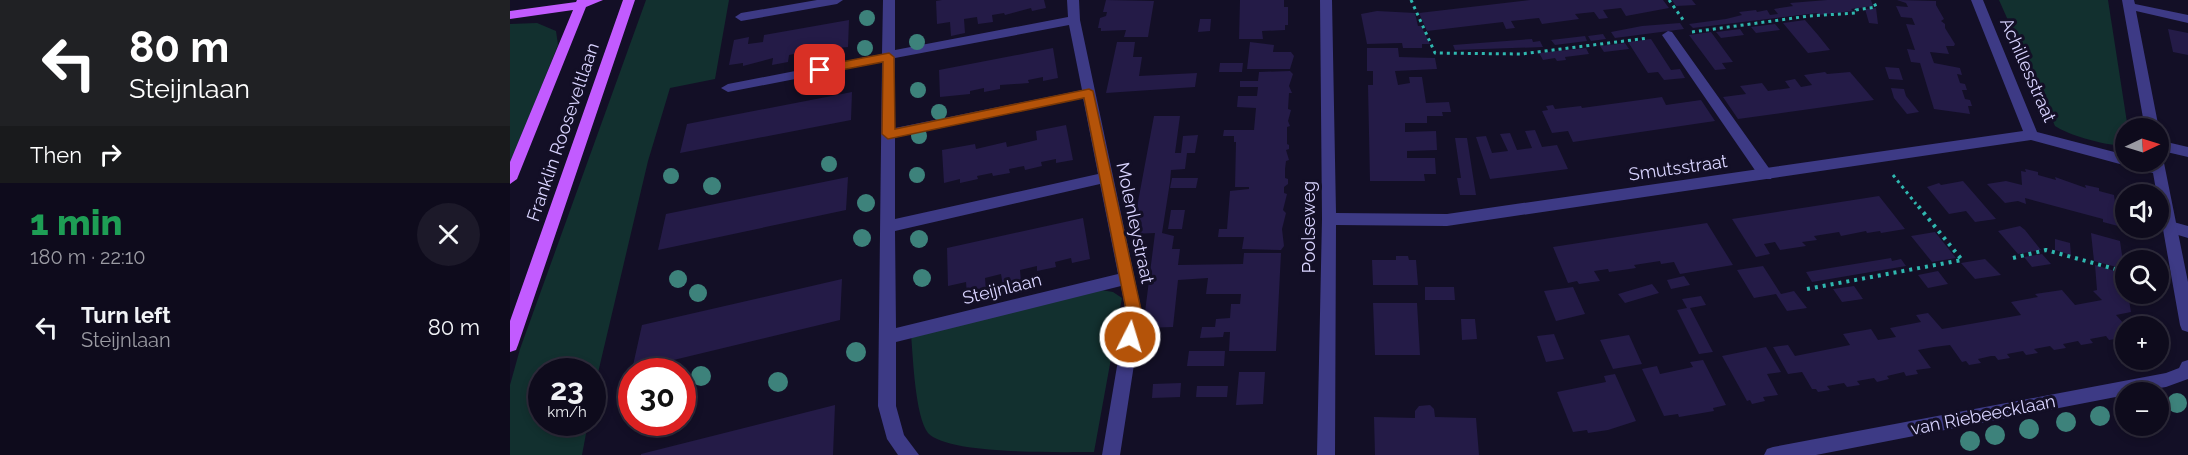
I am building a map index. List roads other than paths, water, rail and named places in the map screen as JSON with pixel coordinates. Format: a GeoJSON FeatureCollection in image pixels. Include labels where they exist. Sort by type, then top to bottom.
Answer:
{"type":"FeatureCollection","features":[{"type":"Feature","properties":{"kind":"main road"},"geometry":{"type":"LineString","coordinates":[[510,15],[597,0]]}},
{"type":"Feature","properties":{"kind":"main road","name":"Franklin Rooseveltlaan"},"geometry":{"type":"LineString","coordinates":[[510,345],[629,0]]}},
{"type":"Feature","properties":{"kind":"main road","name":"Franklin Rooseveltlaan"},"geometry":{"type":"LineString","coordinates":[[510,179],[582,3]]}},
{"type":"Feature","properties":{"kind":"street"},"geometry":{"type":"LineString","coordinates":[[741,17],[837,0]]}},
{"type":"Feature","properties":{"kind":"street"},"geometry":{"type":"LineString","coordinates":[[889,0],[887,227],[889,414],[897,439],[910,455]]}},
{"type":"Feature","properties":{"kind":"street","name":"Molenleystraat"},"geometry":{"type":"LineString","coordinates":[[1073,0],[1074,20],[1134,314],[1111,455]]}},
{"type":"Feature","properties":{"kind":"street","name":"Poolseweg"},"geometry":{"type":"LineString","coordinates":[[1326,0],[1329,219],[1326,455]]}},
{"type":"Feature","properties":{"kind":"street","name":"Achillesstraat"},"geometry":{"type":"LineString","coordinates":[[1977,0],[2031,135],[2115,157]]}},
{"type":"Feature","properties":{"kind":"street"},"geometry":{"type":"LineString","coordinates":[[2150,118],[2129,3],[2188,19]]}},
{"type":"Feature","properties":{"kind":"street"},"geometry":{"type":"LineString","coordinates":[[728,88],[1074,20]]}},
{"type":"Feature","properties":{"kind":"street"},"geometry":{"type":"LineString","coordinates":[[1668,35],[1766,175]]}},
{"type":"Feature","properties":{"kind":"street"},"geometry":{"type":"LineString","coordinates":[[888,134],[1089,93]]}},
{"type":"Feature","properties":{"kind":"street","name":"Smutsstraat"},"geometry":{"type":"LineString","coordinates":[[1329,219],[1447,220],[2031,135]]}},
{"type":"Feature","properties":{"kind":"street"},"geometry":{"type":"LineString","coordinates":[[2169,148],[2188,152]]}},
{"type":"Feature","properties":{"kind":"street"},"geometry":{"type":"LineString","coordinates":[[2160,172],[2188,325]]}},
{"type":"Feature","properties":{"kind":"street"},"geometry":{"type":"LineString","coordinates":[[887,227],[1105,178]]}},
{"type":"Feature","properties":{"kind":"street"},"geometry":{"type":"LineString","coordinates":[[2170,227],[2188,232]]}},
{"type":"Feature","properties":{"kind":"street","name":"Steijnlaan"},"geometry":{"type":"LineString","coordinates":[[887,338],[1127,278]]}},
{"type":"Feature","properties":{"kind":"street","name":"van Riebeecklaan"},"geometry":{"type":"LineString","coordinates":[[1773,455],[2166,380],[2185,373],[2188,367]]}}]}
